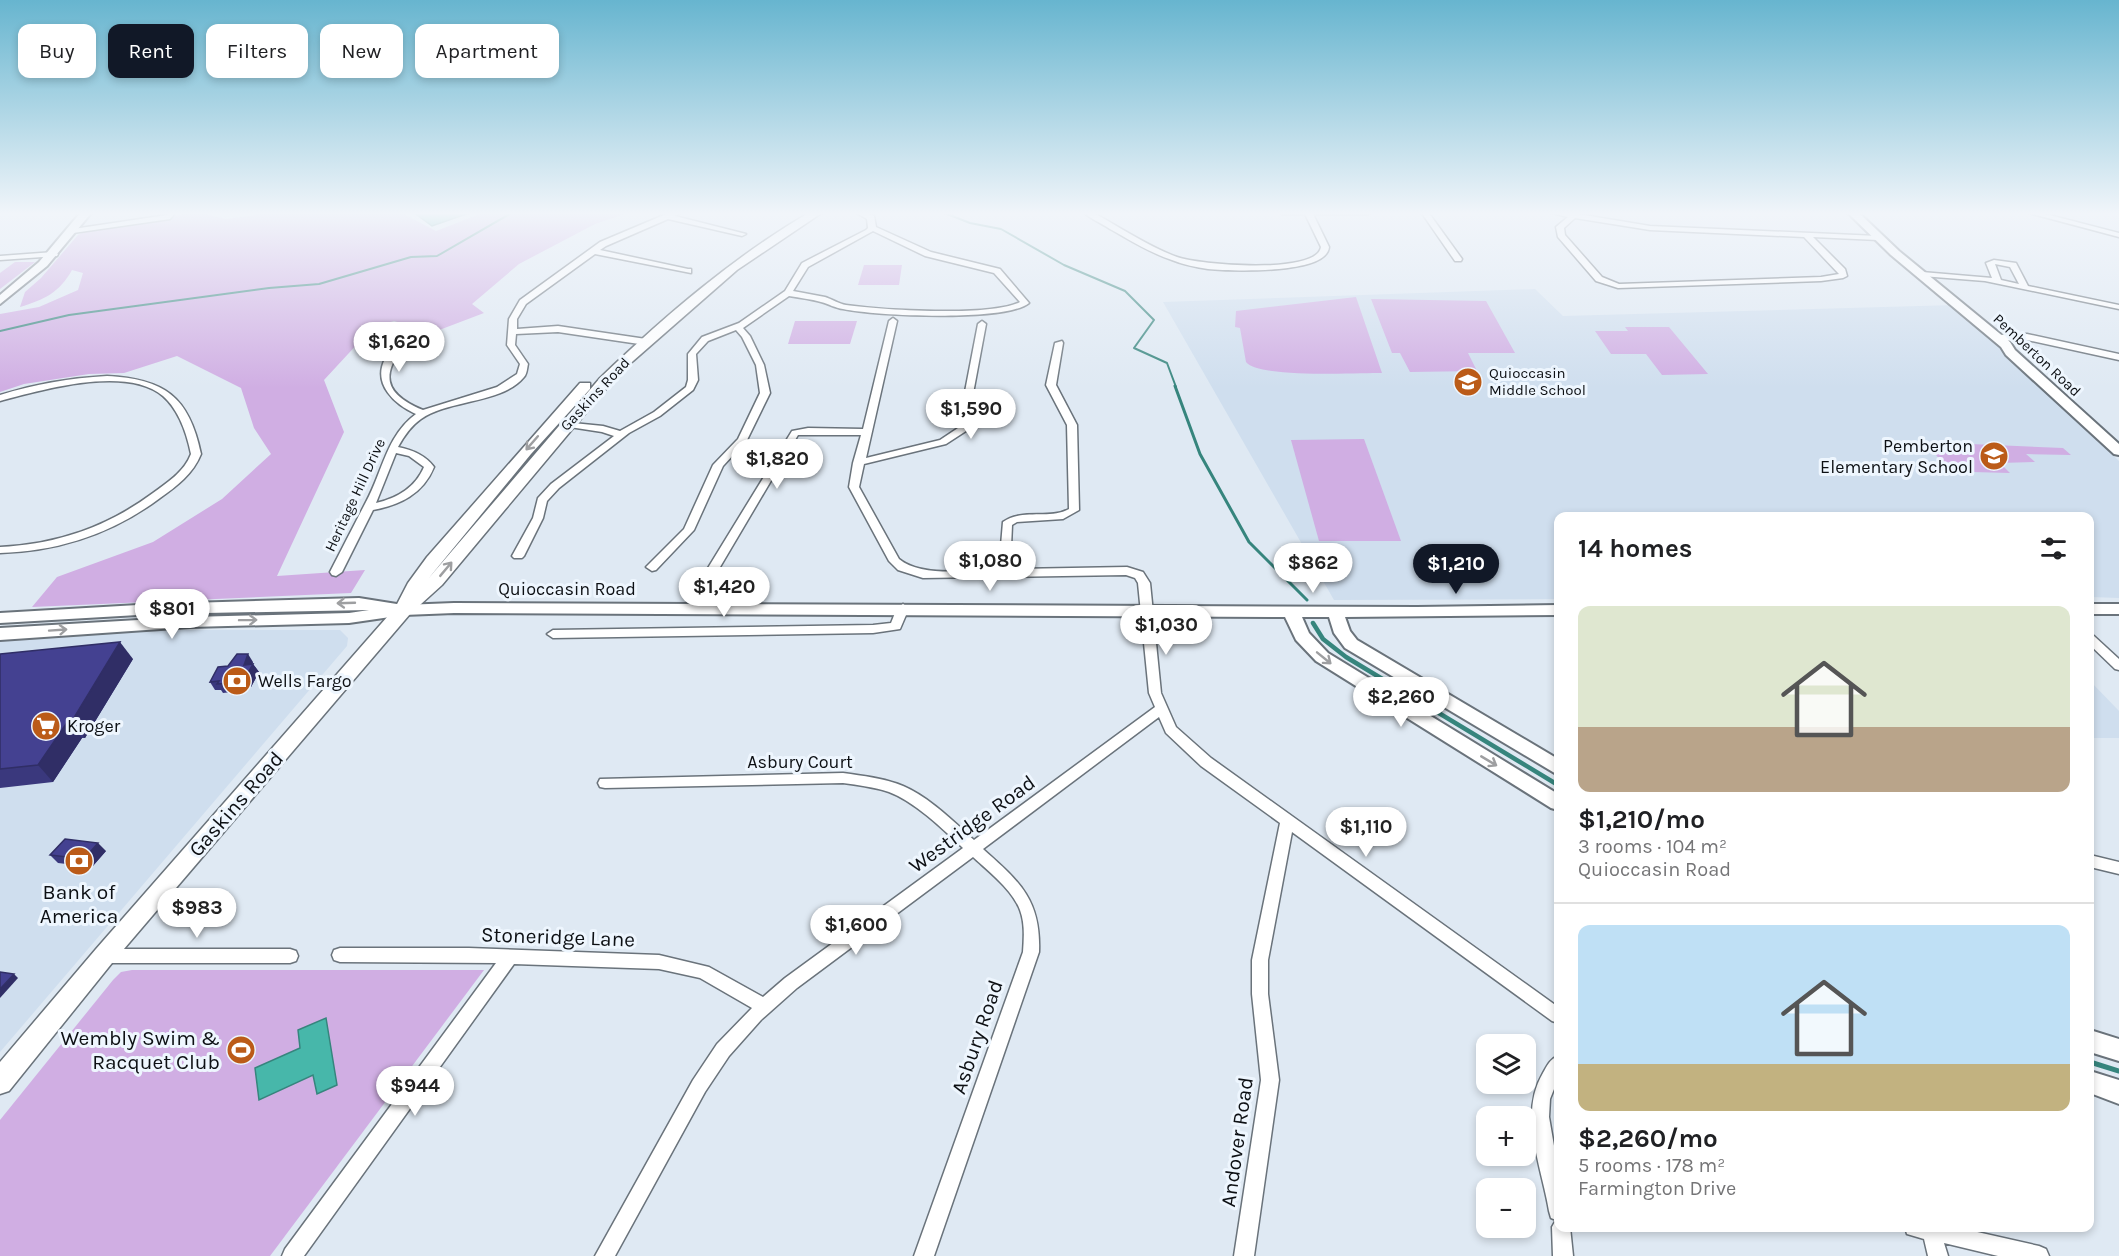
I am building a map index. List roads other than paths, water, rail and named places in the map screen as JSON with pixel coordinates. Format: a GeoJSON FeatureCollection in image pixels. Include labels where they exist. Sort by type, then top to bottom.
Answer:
{"type":"FeatureCollection","features":[{"type":"Feature","properties":{"kind":"main road"},"geometry":{"type":"LineString","coordinates":[[0,301],[35,271]]}},
{"type":"Feature","properties":{"kind":"main road","name":"Gaskins Road"},"geometry":{"type":"LineString","coordinates":[[404,610],[412,588],[511,467],[576,395],[639,342],[717,271]]}},
{"type":"Feature","properties":{"kind":"main road","name":"Gaskins Road"},"geometry":{"type":"LineString","coordinates":[[0,1082],[104,956],[404,610],[436,582],[566,424],[639,342],[733,271]]}},
{"type":"Feature","properties":{"kind":"main road","name":"Pemberton Road"},"geometry":{"type":"LineString","coordinates":[[1918,271],[1997,338],[2119,451]]}},
{"type":"Feature","properties":{"kind":"main road","name":"Quioccasin Road"},"geometry":{"type":"LineString","coordinates":[[0,618],[155,609],[359,603],[404,610]]}},
{"type":"Feature","properties":{"kind":"main road","name":"Quioccasin Road"},"geometry":{"type":"LineString","coordinates":[[0,634],[190,622],[349,618],[404,610],[903,608],[1290,611],[1554,610]]}},
{"type":"Feature","properties":{"kind":"main road"},"geometry":{"type":"LineString","coordinates":[[2094,609],[2119,609]]}},
{"type":"Feature","properties":{"kind":"main road"},"geometry":{"type":"LineString","coordinates":[[1290,611],[1302,636],[1322,657],[1554,801]]}},
{"type":"Feature","properties":{"kind":"main road"},"geometry":{"type":"LineString","coordinates":[[1335,611],[1342,633],[1351,644],[1554,766]]}},
{"type":"Feature","properties":{"kind":"main road"},"geometry":{"type":"LineString","coordinates":[[2094,1042],[2119,1050]]}},
{"type":"Feature","properties":{"kind":"main road"},"geometry":{"type":"LineString","coordinates":[[2094,1083],[2119,1092]]}},
{"type":"Feature","properties":{"kind":"street"},"geometry":{"type":"LineString","coordinates":[[566,271],[523,302],[513,319],[513,332],[558,329],[639,342]]}},
{"type":"Feature","properties":{"kind":"street"},"geometry":{"type":"LineString","coordinates":[[518,556],[538,518],[542,500],[555,486],[621,435],[657,414],[690,388],[693,380],[691,359],[697,345],[710,336],[736,327],[788,293],[802,271]]}},
{"type":"Feature","properties":{"kind":"street"},"geometry":{"type":"LineString","coordinates":[[788,293],[825,300],[843,307],[969,313],[1002,313],[1021,307],[1025,303],[995,271]]}},
{"type":"Feature","properties":{"kind":"street"},"geometry":{"type":"LineString","coordinates":[[1592,271],[1599,279],[1618,286],[1821,279],[1843,276],[1842,271]]}},
{"type":"Feature","properties":{"kind":"street"},"geometry":{"type":"LineString","coordinates":[[1994,271],[1998,282]]}},
{"type":"Feature","properties":{"kind":"street"},"geometry":{"type":"LineString","coordinates":[[2016,271],[2025,287]]}},
{"type":"Feature","properties":{"kind":"street"},"geometry":{"type":"LineString","coordinates":[[1922,274],[1958,275],[2119,307]]}},
{"type":"Feature","properties":{"kind":"street"},"geometry":{"type":"LineString","coordinates":[[893,321],[858,463],[854,491],[892,556],[902,567],[922,574],[1131,571],[1142,579],[1155,693],[1171,730],[1206,762],[1287,822],[1554,1013]]}},
{"type":"Feature","properties":{"kind":"street"},"geometry":{"type":"LineString","coordinates":[[858,463],[943,442],[963,429],[982,324]]}},
{"type":"Feature","properties":{"kind":"street"},"geometry":{"type":"LineString","coordinates":[[652,567],[689,530],[718,465],[742,440],[762,401],[764,388],[760,365],[746,336],[736,327]]}},
{"type":"Feature","properties":{"kind":"street"},"geometry":{"type":"LineString","coordinates":[[410,330],[387,362],[386,380],[402,405],[423,414]]}},
{"type":"Feature","properties":{"kind":"street","name":"Heritage Hill Drive"},"geometry":{"type":"LineString","coordinates":[[336,572],[399,436],[423,414],[494,391],[517,380],[524,370],[524,364],[511,345],[513,332]]}},
{"type":"Feature","properties":{"kind":"street"},"geometry":{"type":"LineString","coordinates":[[1997,338],[2027,337],[2119,357]]}},
{"type":"Feature","properties":{"kind":"street"},"geometry":{"type":"LineString","coordinates":[[1004,573],[1007,524],[1021,518],[1063,516],[1074,510],[1072,425],[1051,385],[1059,343]]}},
{"type":"Feature","properties":{"kind":"street"},"geometry":{"type":"LineString","coordinates":[[0,398],[69,382],[112,380],[142,383],[164,392],[172,401],[194,442],[196,454],[183,474],[139,510],[115,523],[84,537],[54,545],[0,550]]}},
{"type":"Feature","properties":{"kind":"street"},"geometry":{"type":"LineString","coordinates":[[566,424],[603,429],[621,435]]}},
{"type":"Feature","properties":{"kind":"street"},"geometry":{"type":"LineString","coordinates":[[706,581],[795,434],[808,431],[866,432]]}},
{"type":"Feature","properties":{"kind":"street"},"geometry":{"type":"LineString","coordinates":[[367,508],[397,501],[427,475],[429,467],[422,460],[402,450],[392,450]]}},
{"type":"Feature","properties":{"kind":"street"},"geometry":{"type":"LineString","coordinates":[[553,634],[873,629],[896,626],[903,608]]}},
{"type":"Feature","properties":{"kind":"street"},"geometry":{"type":"LineString","coordinates":[[2094,643],[2119,666]]}},
{"type":"Feature","properties":{"kind":"street","name":"Westridge Road"},"geometry":{"type":"LineString","coordinates":[[605,1256],[699,1086],[723,1050],[764,1006],[791,983],[1161,709]]}},
{"type":"Feature","properties":{"kind":"street","name":"Asbury Court"},"geometry":{"type":"LineString","coordinates":[[605,783],[843,778],[875,782],[902,792],[924,807],[972,849]]}},
{"type":"Feature","properties":{"kind":"street","name":"Andover Road"},"geometry":{"type":"LineString","coordinates":[[1244,1256],[1270,1080],[1260,994],[1260,960],[1287,822]]}},
{"type":"Feature","properties":{"kind":"street","name":"Asbury Road"},"geometry":{"type":"LineString","coordinates":[[924,1256],[1031,952],[1032,923],[1023,900],[972,849]]}},
{"type":"Feature","properties":{"kind":"street"},"geometry":{"type":"LineString","coordinates":[[2094,862],[2119,868]]}},
{"type":"Feature","properties":{"kind":"street","name":"Stoneridge Lane"},"geometry":{"type":"LineString","coordinates":[[340,955],[659,962],[703,972],[764,1006]]}},
{"type":"Feature","properties":{"kind":"street"},"geometry":{"type":"LineString","coordinates":[[104,956],[291,956]]}},
{"type":"Feature","properties":{"kind":"street"},"geometry":{"type":"LineString","coordinates":[[292,1256],[510,957]]}},
{"type":"Feature","properties":{"kind":"street"},"geometry":{"type":"LineString","coordinates":[[1554,1070],[1545,1082],[1539,1112],[1554,1190]]}},
{"type":"Feature","properties":{"kind":"street"},"geometry":{"type":"LineString","coordinates":[[1561,1232],[1563,1256]]}},
{"type":"Feature","properties":{"kind":"street"},"geometry":{"type":"LineString","coordinates":[[1927,1232],[1938,1256]]}},
{"type":"Feature","properties":{"kind":"street"},"geometry":{"type":"LineString","coordinates":[[1941,1232],[2039,1256]]}},
{"type":"Feature","properties":{"kind":"waterway"},"geometry":{"type":"LineString","coordinates":[[0,331],[69,315],[269,288],[319,284],[365,271]]}},
{"type":"Feature","properties":{"kind":"waterway"},"geometry":{"type":"LineString","coordinates":[[1077,271],[1125,291],[1154,320],[1134,348],[1167,363],[1176,387]]}},
{"type":"Feature","properties":{"kind":"waterway"},"geometry":{"type":"LineString","coordinates":[[1175,386],[1200,454],[1249,542],[1307,600]]}},
{"type":"Feature","properties":{"kind":"waterway"},"geometry":{"type":"LineString","coordinates":[[1313,623],[1323,639],[1346,657],[1554,783]]}},
{"type":"Feature","properties":{"kind":"waterway"},"geometry":{"type":"LineString","coordinates":[[2094,1063],[2119,1071]]}},
{"type":"Feature","properties":{"kind":"place","name":"Quioccasin Middle School"},"geometry":{"type":"Point","coordinates":[1468,382]}},
{"type":"Feature","properties":{"kind":"place","name":"Pemberton Elementary School"},"geometry":{"type":"Point","coordinates":[1994,456]}},
{"type":"Feature","properties":{"kind":"place","name":"Wells Fargo"},"geometry":{"type":"Point","coordinates":[237,681]}},
{"type":"Feature","properties":{"kind":"place","name":"Kroger"},"geometry":{"type":"Point","coordinates":[46,726]}},
{"type":"Feature","properties":{"kind":"place","name":"Bank of America"},"geometry":{"type":"Point","coordinates":[79,861]}},
{"type":"Feature","properties":{"kind":"place","name":"Wembly Swim & Racquet Club"},"geometry":{"type":"Point","coordinates":[241,1050]}}]}
